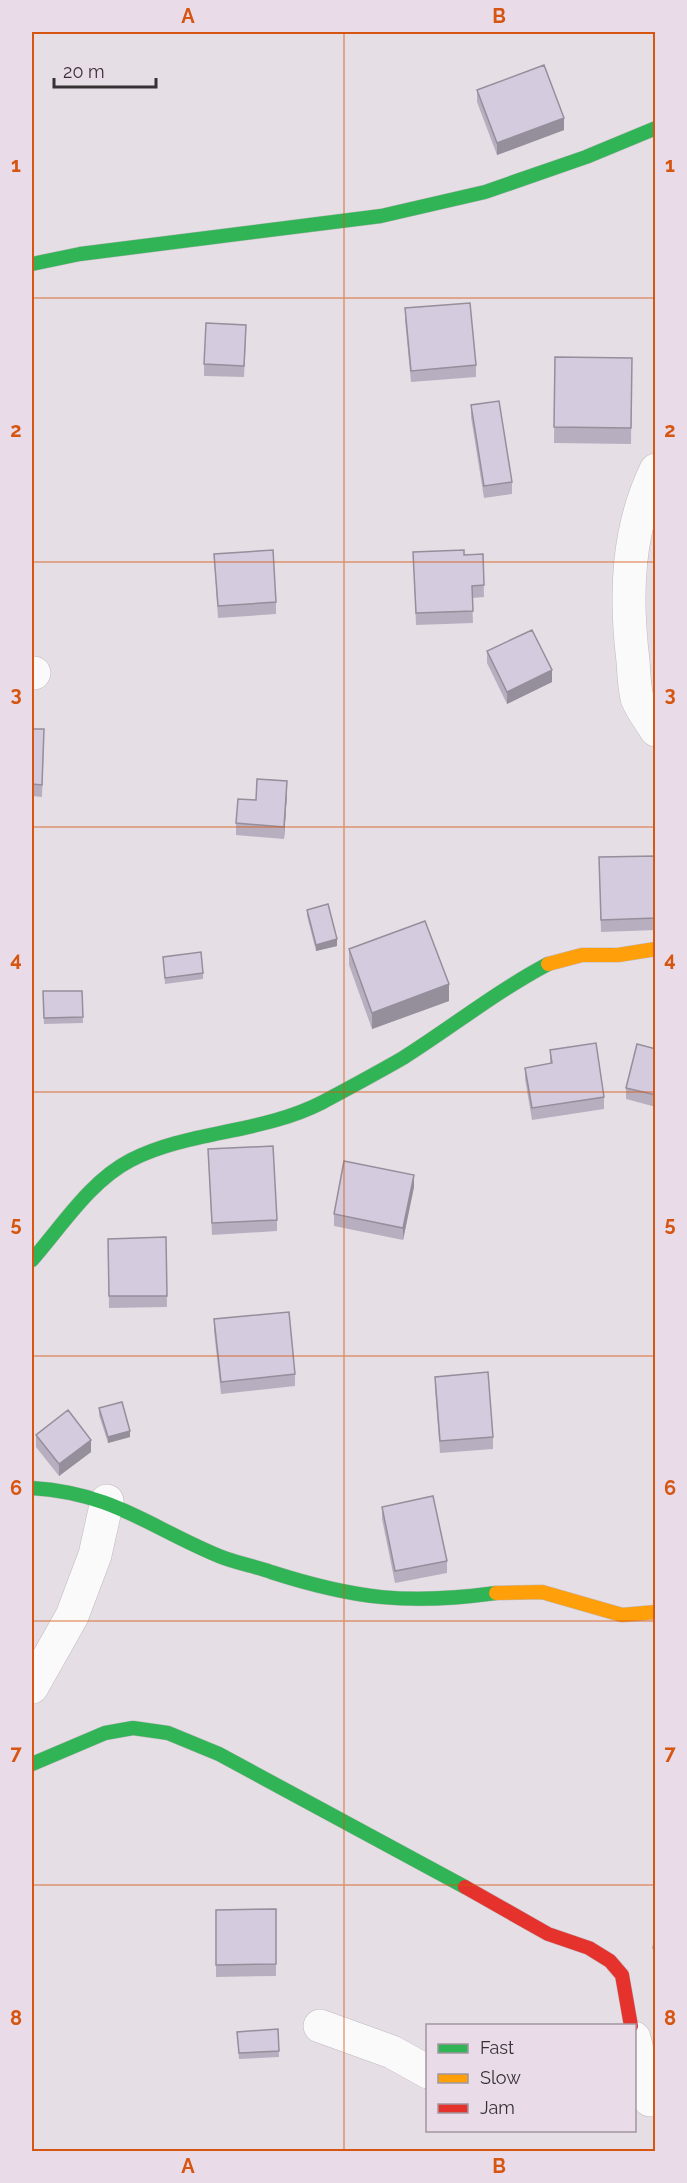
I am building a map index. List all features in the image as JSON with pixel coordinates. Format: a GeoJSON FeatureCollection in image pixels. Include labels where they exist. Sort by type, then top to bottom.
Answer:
{"type":"FeatureCollection","features":[{"type":"Feature","properties":{"kind":"street"},"geometry":{"type":"LineString","coordinates":[[32,264],[80,254],[381,216],[485,192],[586,157],[656,128]]}},
{"type":"Feature","properties":{"kind":"street"},"geometry":{"type":"LineString","coordinates":[[656,470],[643,496],[633,534],[629,568],[630,636],[638,698],[656,730]]}},
{"type":"Feature","properties":{"kind":"street"},"geometry":{"type":"LineString","coordinates":[[32,1260],[99,1183],[130,1161],[163,1147],[265,1125],[320,1103],[402,1058],[520,979],[552,962],[582,955],[618,955],[656,949]]}},
{"type":"Feature","properties":{"kind":"street"},"geometry":{"type":"LineString","coordinates":[[32,1488],[62,1488],[107,1501],[213,1554],[336,1591],[385,1599],[450,1599],[496,1592],[542,1592],[607,1615],[636,1617],[656,1612]]}},
{"type":"Feature","properties":{"kind":"street"},"geometry":{"type":"LineString","coordinates":[[32,1687],[72,1616],[95,1555],[107,1501]]}},
{"type":"Feature","properties":{"kind":"street"},"geometry":{"type":"LineString","coordinates":[[32,1764],[105,1733],[133,1728],[168,1733],[219,1754],[403,1851],[548,1934],[589,1948],[610,1961],[622,1975],[632,2024]]}},
{"type":"Feature","properties":{"kind":"street"},"geometry":{"type":"LineString","coordinates":[[320,2026],[392,2052],[426,2071]]}},
{"type":"Feature","properties":{"kind":"street"},"geometry":{"type":"LineString","coordinates":[[636,2049],[646,2102]]}},
{"type":"Feature","properties":{"kind":"building"},"geometry":{"type":"Polygon","coordinates":[[[544,65],[564,118],[497,143],[477,90],[544,65]]]}},
{"type":"Feature","properties":{"kind":"building"},"geometry":{"type":"Polygon","coordinates":[[[470,303],[476,365],[411,371],[405,308],[470,303]]]}},
{"type":"Feature","properties":{"kind":"building"},"geometry":{"type":"Polygon","coordinates":[[[206,323],[246,325],[244,366],[204,364],[206,323]]]}},
{"type":"Feature","properties":{"kind":"building"},"geometry":{"type":"Polygon","coordinates":[[[555,357],[632,358],[631,428],[554,427],[555,357]]]}},
{"type":"Feature","properties":{"kind":"building"},"geometry":{"type":"Polygon","coordinates":[[[499,401],[512,482],[484,486],[471,405],[499,401]]]}},
{"type":"Feature","properties":{"kind":"building"},"geometry":{"type":"Polygon","coordinates":[[[273,550],[276,602],[218,606],[214,554],[273,550]]]}},
{"type":"Feature","properties":{"kind":"building"},"geometry":{"type":"Polygon","coordinates":[[[464,550],[464,555],[483,554],[484,585],[472,586],[473,611],[416,613],[413,552],[464,550]]]}},
{"type":"Feature","properties":{"kind":"building"},"geometry":{"type":"Polygon","coordinates":[[[532,630],[552,670],[507,692],[487,651],[532,630]]]}},
{"type":"Feature","properties":{"kind":"building"},"geometry":{"type":"Polygon","coordinates":[[[32,729],[44,729],[42,785],[32,784],[32,729]]]}},
{"type":"Feature","properties":{"kind":"building"},"geometry":{"type":"Polygon","coordinates":[[[257,779],[287,781],[284,827],[236,823],[238,799],[256,800],[257,779]]]}},
{"type":"Feature","properties":{"kind":"building"},"geometry":{"type":"Polygon","coordinates":[[[656,856],[656,918],[601,920],[599,857],[656,856]]]}},
{"type":"Feature","properties":{"kind":"building"},"geometry":{"type":"Polygon","coordinates":[[[328,904],[337,939],[316,945],[307,910],[328,904]]]}},
{"type":"Feature","properties":{"kind":"building"},"geometry":{"type":"Polygon","coordinates":[[[425,921],[449,984],[372,1013],[349,949],[425,921]]]}},
{"type":"Feature","properties":{"kind":"building"},"geometry":{"type":"Polygon","coordinates":[[[201,952],[203,973],[165,978],[163,957],[201,952]]]}},
{"type":"Feature","properties":{"kind":"building"},"geometry":{"type":"Polygon","coordinates":[[[43,991],[82,991],[83,1017],[44,1018],[43,991]]]}},
{"type":"Feature","properties":{"kind":"building"},"geometry":{"type":"Polygon","coordinates":[[[596,1043],[604,1097],[532,1108],[525,1068],[552,1063],[550,1050],[596,1043]]]}},
{"type":"Feature","properties":{"kind":"building"},"geometry":{"type":"Polygon","coordinates":[[[637,1044],[656,1049],[656,1095],[626,1088],[637,1044]]]}},
{"type":"Feature","properties":{"kind":"building"},"geometry":{"type":"Polygon","coordinates":[[[273,1146],[277,1220],[212,1223],[208,1149],[273,1146]]]}},
{"type":"Feature","properties":{"kind":"building"},"geometry":{"type":"Polygon","coordinates":[[[344,1161],[414,1175],[403,1228],[334,1214],[344,1161]]]}},
{"type":"Feature","properties":{"kind":"building"},"geometry":{"type":"Polygon","coordinates":[[[166,1237],[167,1296],[109,1296],[108,1239],[166,1237]]]}},
{"type":"Feature","properties":{"kind":"building"},"geometry":{"type":"Polygon","coordinates":[[[289,1312],[295,1374],[221,1382],[214,1319],[289,1312]]]}},
{"type":"Feature","properties":{"kind":"building"},"geometry":{"type":"Polygon","coordinates":[[[488,1372],[493,1437],[440,1441],[435,1377],[488,1372]]]}},
{"type":"Feature","properties":{"kind":"building"},"geometry":{"type":"Polygon","coordinates":[[[122,1402],[130,1431],[108,1437],[99,1408],[122,1402]]]}},
{"type":"Feature","properties":{"kind":"building"},"geometry":{"type":"Polygon","coordinates":[[[68,1410],[91,1440],[59,1464],[36,1435],[68,1410]]]}},
{"type":"Feature","properties":{"kind":"building"},"geometry":{"type":"Polygon","coordinates":[[[433,1496],[447,1561],[395,1571],[382,1507],[433,1496]]]}},
{"type":"Feature","properties":{"kind":"building"},"geometry":{"type":"Polygon","coordinates":[[[276,1909],[276,1964],[216,1965],[216,1910],[276,1909]]]}},
{"type":"Feature","properties":{"kind":"building"},"geometry":{"type":"Polygon","coordinates":[[[278,2029],[279,2051],[239,2053],[237,2032],[278,2029]]]}},
{"type":"Feature","properties":{"kind":"traffic: fast"},"geometry":{"type":"LineString","coordinates":[[32,264],[80,254],[381,216],[485,192],[586,157],[656,128]]}},
{"type":"Feature","properties":{"kind":"traffic: fast"},"geometry":{"type":"LineString","coordinates":[[32,1260],[77,1205],[102,1180],[131,1160],[177,1143],[275,1120],[323,1102],[403,1058],[493,997],[548,964]]}},
{"type":"Feature","properties":{"kind":"traffic: fast"},"geometry":{"type":"LineString","coordinates":[[32,1488],[60,1491],[108,1504],[225,1558],[329,1588],[356,1594],[408,1599],[436,1599],[496,1593]]}},
{"type":"Feature","properties":{"kind":"traffic: fast"},"geometry":{"type":"LineString","coordinates":[[32,1764],[105,1733],[133,1728],[168,1733],[219,1754],[465,1887]]}},
{"type":"Feature","properties":{"kind":"traffic: slow"},"geometry":{"type":"LineString","coordinates":[[548,964],[582,955],[618,955],[656,949]]}},
{"type":"Feature","properties":{"kind":"traffic: slow"},"geometry":{"type":"LineString","coordinates":[[496,1593],[542,1592],[622,1615],[656,1612]]}},
{"type":"Feature","properties":{"kind":"traffic: jam"},"geometry":{"type":"LineString","coordinates":[[465,1887],[548,1934],[589,1948],[610,1961],[622,1975],[631,2024]]}}]}
